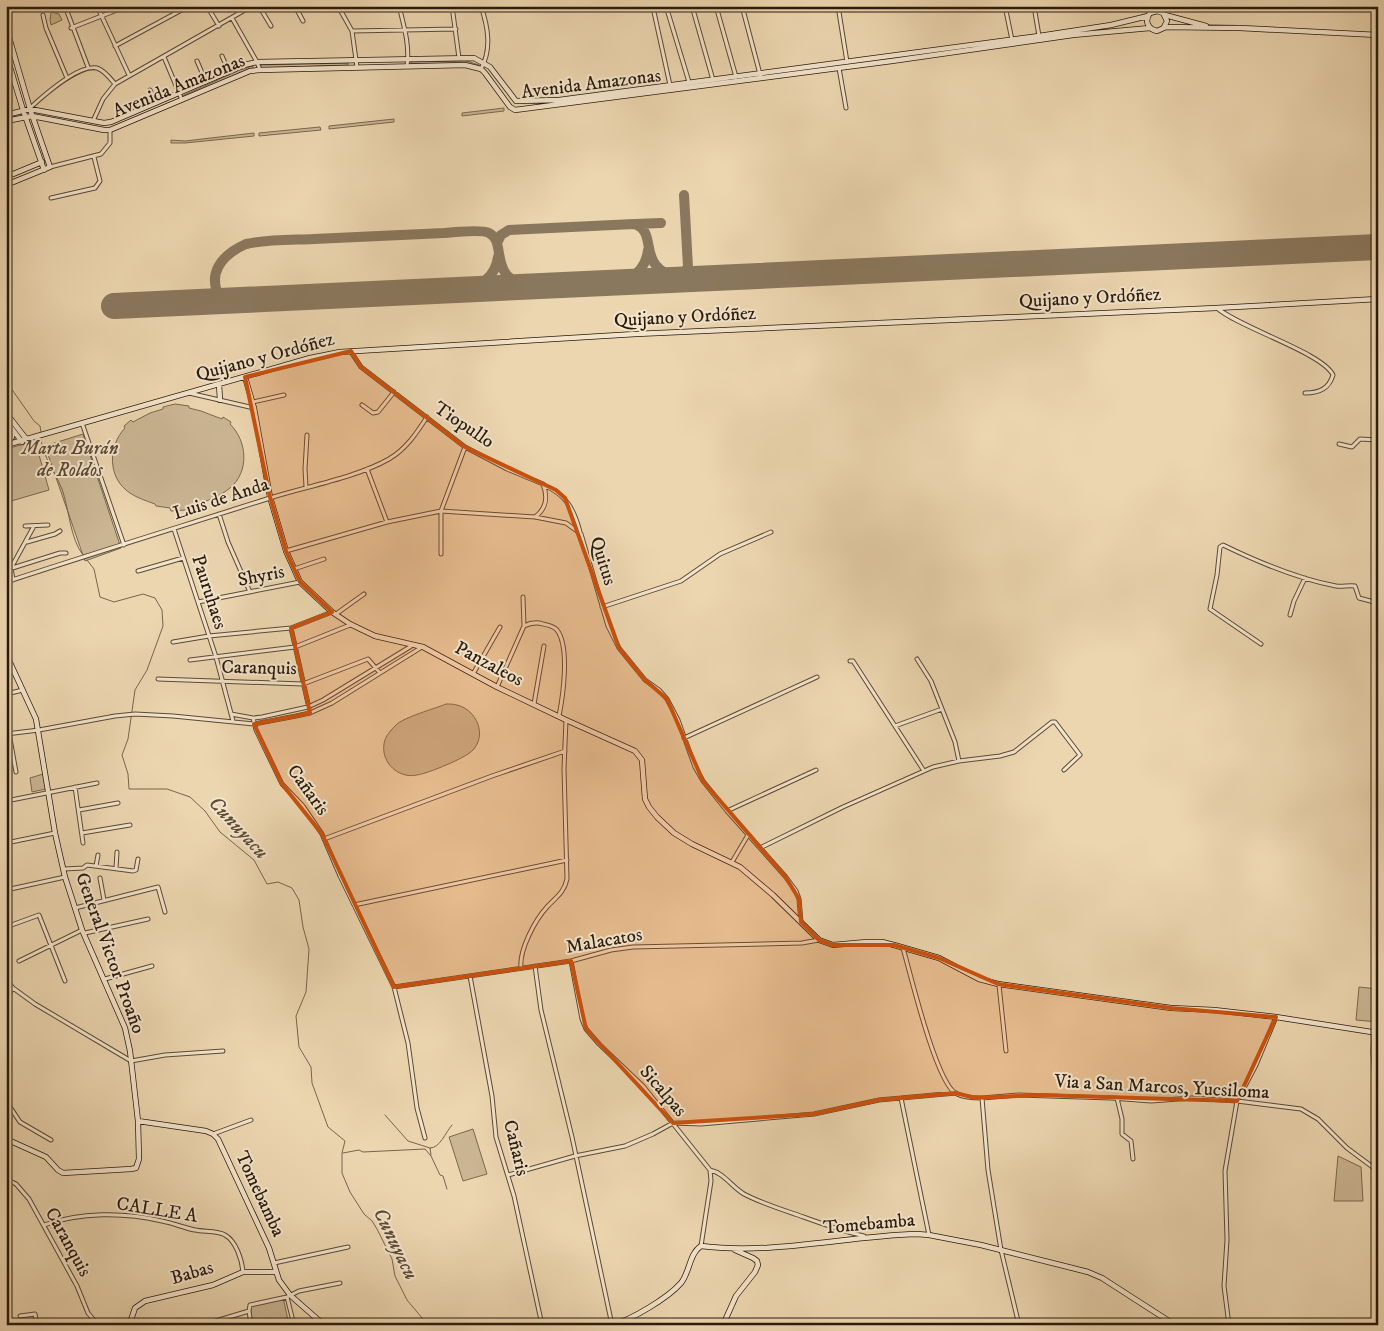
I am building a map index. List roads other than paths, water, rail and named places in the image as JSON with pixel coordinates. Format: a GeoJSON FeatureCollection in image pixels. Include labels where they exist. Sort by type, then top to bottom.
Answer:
{"type":"FeatureCollection","features":[{"type":"Feature","properties":{"kind":"street"},"geometry":{"type":"LineString","coordinates":[[64,6],[88,68]]}},
{"type":"Feature","properties":{"kind":"street"},"geometry":{"type":"LineString","coordinates":[[96,6],[129,75]]}},
{"type":"Feature","properties":{"kind":"street"},"geometry":{"type":"LineString","coordinates":[[72,28],[127,6]]}},
{"type":"Feature","properties":{"kind":"street"},"geometry":{"type":"LineString","coordinates":[[115,46],[190,6]]}},
{"type":"Feature","properties":{"kind":"street"},"geometry":{"type":"LineString","coordinates":[[207,6],[218,26]]}},
{"type":"Feature","properties":{"kind":"street"},"geometry":{"type":"LineString","coordinates":[[93,121],[103,99],[115,84],[252,6]]}},
{"type":"Feature","properties":{"kind":"street"},"geometry":{"type":"LineString","coordinates":[[259,6],[271,26]]}},
{"type":"Feature","properties":{"kind":"street"},"geometry":{"type":"LineString","coordinates":[[295,6],[303,21]]}},
{"type":"Feature","properties":{"kind":"street"},"geometry":{"type":"LineString","coordinates":[[338,6],[352,32],[358,67]]}},
{"type":"Feature","properties":{"kind":"street"},"geometry":{"type":"LineString","coordinates":[[364,9],[372,6]]}},
{"type":"Feature","properties":{"kind":"street"},"geometry":{"type":"LineString","coordinates":[[399,6],[406,30],[407,66]]}},
{"type":"Feature","properties":{"kind":"street"},"geometry":{"type":"LineString","coordinates":[[452,6],[459,58]]}},
{"type":"Feature","properties":{"kind":"street"},"geometry":{"type":"LineString","coordinates":[[481,6],[486,22],[488,40],[484,63],[481,69]]}},
{"type":"Feature","properties":{"kind":"street"},"geometry":{"type":"LineString","coordinates":[[666,6],[689,85]]}},
{"type":"Feature","properties":{"kind":"street"},"geometry":{"type":"LineString","coordinates":[[692,6],[713,80]]}},
{"type":"Feature","properties":{"kind":"street"},"geometry":{"type":"LineString","coordinates":[[716,6],[736,77]]}},
{"type":"Feature","properties":{"kind":"street"},"geometry":{"type":"LineString","coordinates":[[742,6],[760,76]]}},
{"type":"Feature","properties":{"kind":"street"},"geometry":{"type":"LineString","coordinates":[[838,6],[848,65]]}},
{"type":"Feature","properties":{"kind":"street"},"geometry":{"type":"LineString","coordinates":[[1005,6],[1012,40]]}},
{"type":"Feature","properties":{"kind":"street"},"geometry":{"type":"LineString","coordinates":[[1034,6],[1040,36]]}},
{"type":"Feature","properties":{"kind":"street"},"geometry":{"type":"LineString","coordinates":[[1150,6],[1147,20],[1150,28],[1157,31],[1164,27],[1212,28],[1378,36]]}},
{"type":"Feature","properties":{"kind":"street"},"geometry":{"type":"LineString","coordinates":[[1162,6],[1166,21],[1164,27]]}},
{"type":"Feature","properties":{"kind":"street"},"geometry":{"type":"LineString","coordinates":[[1149,14],[1157,10],[1164,14],[1212,28]]}},
{"type":"Feature","properties":{"kind":"street"},"geometry":{"type":"LineString","coordinates":[[654,12],[670,85]]}},
{"type":"Feature","properties":{"kind":"street"},"geometry":{"type":"LineString","coordinates":[[43,14],[46,28],[67,78]]}},
{"type":"Feature","properties":{"kind":"street","name":"Avenida Amazonas"},"geometry":{"type":"LineString","coordinates":[[6,121],[32,116],[110,130],[250,71],[358,67],[465,65],[481,69],[510,107],[515,110],[670,85],[689,85],[736,77],[839,68],[848,65],[1110,25],[1149,14]]}},
{"type":"Feature","properties":{"kind":"street"},"geometry":{"type":"LineString","coordinates":[[232,18],[260,70]]}},
{"type":"Feature","properties":{"kind":"street"},"geometry":{"type":"LineString","coordinates":[[6,27],[32,116],[50,167]]}},
{"type":"Feature","properties":{"kind":"street","name":"Avenida Amazonas"},"geometry":{"type":"LineString","coordinates":[[23,110],[30,109],[104,123],[112,122],[244,65],[257,62],[474,58],[490,68],[519,102],[610,95],[1072,35],[1150,28]]}},
{"type":"Feature","properties":{"kind":"street"},"geometry":{"type":"LineString","coordinates":[[352,32],[456,29]]}},
{"type":"Feature","properties":{"kind":"street"},"geometry":{"type":"LineString","coordinates":[[6,54],[44,170]]}},
{"type":"Feature","properties":{"kind":"street"},"geometry":{"type":"LineString","coordinates":[[222,56],[229,72]]}},
{"type":"Feature","properties":{"kind":"street"},"geometry":{"type":"LineString","coordinates":[[164,57],[181,93],[182,100]]}},
{"type":"Feature","properties":{"kind":"street"},"geometry":{"type":"LineString","coordinates":[[197,61],[206,82]]}},
{"type":"Feature","properties":{"kind":"street"},"geometry":{"type":"LineString","coordinates":[[30,109],[67,78],[88,68],[102,70],[115,84]]}},
{"type":"Feature","properties":{"kind":"street"},"geometry":{"type":"LineString","coordinates":[[839,68],[846,108]]}},
{"type":"Feature","properties":{"kind":"street"},"geometry":{"type":"LineString","coordinates":[[150,90],[156,104]]}},
{"type":"Feature","properties":{"kind":"street"},"geometry":{"type":"LineString","coordinates":[[506,102],[512,96]]}},
{"type":"Feature","properties":{"kind":"street"},"geometry":{"type":"LineString","coordinates":[[6,115],[23,110]]}},
{"type":"Feature","properties":{"kind":"street"},"geometry":{"type":"LineString","coordinates":[[6,185],[50,167],[101,154],[107,148],[111,139],[110,130]]}},
{"type":"Feature","properties":{"kind":"street"},"geometry":{"type":"LineString","coordinates":[[51,198],[96,188],[100,181],[94,157]]}},
{"type":"Feature","properties":{"kind":"street"},"geometry":{"type":"LineString","coordinates":[[6,178],[42,162]]}},
{"type":"Feature","properties":{"kind":"street","name":"Quijano y Ordóñez"},"geometry":{"type":"LineString","coordinates":[[6,444],[24,441],[329,353],[646,333],[1378,299]]}},
{"type":"Feature","properties":{"kind":"street"},"geometry":{"type":"LineString","coordinates":[[1216,308],[1226,316],[1316,359],[1331,370],[1333,375],[1329,385],[1320,392],[1305,393]]}},
{"type":"Feature","properties":{"kind":"street","name":"Tiopullo"},"geometry":{"type":"LineString","coordinates":[[351,351],[361,367],[465,447],[507,469],[556,490],[565,498],[581,534]]}},
{"type":"Feature","properties":{"kind":"street","name":"Panzaleos"},"geometry":{"type":"LineString","coordinates":[[245,377],[253,405],[270,498],[286,551],[300,582],[334,613],[350,624],[375,636],[423,647],[497,687],[635,751],[642,760],[645,799],[657,817],[674,833],[692,844],[740,867],[773,895],[819,940]]}},
{"type":"Feature","properties":{"kind":"street"},"geometry":{"type":"LineString","coordinates":[[219,384],[220,400]]}},
{"type":"Feature","properties":{"kind":"street"},"geometry":{"type":"LineString","coordinates":[[362,406],[373,413],[378,412],[394,392]]}},
{"type":"Feature","properties":{"kind":"street"},"geometry":{"type":"LineString","coordinates":[[188,393],[253,405],[284,395]]}},
{"type":"Feature","properties":{"kind":"street"},"geometry":{"type":"LineString","coordinates":[[6,412],[24,441]]}},
{"type":"Feature","properties":{"kind":"street","name":"Luis de Anda"},"geometry":{"type":"LineString","coordinates":[[6,582],[367,469],[391,458],[403,449],[427,418]]}},
{"type":"Feature","properties":{"kind":"street"},"geometry":{"type":"LineString","coordinates":[[6,421],[24,441]]}},
{"type":"Feature","properties":{"kind":"street"},"geometry":{"type":"LineString","coordinates":[[82,423],[124,545]]}},
{"type":"Feature","properties":{"kind":"street"},"geometry":{"type":"LineString","coordinates":[[6,444],[12,437],[12,429]]}},
{"type":"Feature","properties":{"kind":"street"},"geometry":{"type":"LineString","coordinates":[[306,487],[305,452],[307,435]]}},
{"type":"Feature","properties":{"kind":"street"},"geometry":{"type":"LineString","coordinates":[[1339,444],[1352,447],[1359,439],[1378,440]]}},
{"type":"Feature","properties":{"kind":"street"},"geometry":{"type":"LineString","coordinates":[[441,554],[441,510],[465,447]]}},
{"type":"Feature","properties":{"kind":"street"},"geometry":{"type":"LineString","coordinates":[[367,469],[387,522]]}},
{"type":"Feature","properties":{"kind":"street"},"geometry":{"type":"LineString","coordinates":[[535,517],[541,513],[544,506],[546,496],[543,484]]}},
{"type":"Feature","properties":{"kind":"street","name":"Quitus"},"geometry":{"type":"LineString","coordinates":[[286,551],[387,522],[441,510],[535,517],[566,523],[581,534],[608,626],[619,648],[645,680],[659,690],[667,699],[678,720],[695,767],[703,781],[796,891],[799,899],[801,922]]}},
{"type":"Feature","properties":{"kind":"street"},"geometry":{"type":"LineString","coordinates":[[219,514],[228,542],[250,592]]}},
{"type":"Feature","properties":{"kind":"street"},"geometry":{"type":"LineString","coordinates":[[25,526],[48,525]]}},
{"type":"Feature","properties":{"kind":"street"},"geometry":{"type":"LineString","coordinates":[[13,580],[11,568],[34,526]]}},
{"type":"Feature","properties":{"kind":"street","name":"Pauruhaes"},"geometry":{"type":"LineString","coordinates":[[174,529],[216,657],[233,721]]}},
{"type":"Feature","properties":{"kind":"street"},"geometry":{"type":"LineString","coordinates":[[27,541],[60,531]]}},
{"type":"Feature","properties":{"kind":"street"},"geometry":{"type":"LineString","coordinates":[[602,607],[681,581],[720,554],[771,532]]}},
{"type":"Feature","properties":{"kind":"street"},"geometry":{"type":"LineString","coordinates":[[1261,644],[1210,608],[1220,547],[1223,546],[1305,578],[1336,586],[1354,586],[1359,598],[1378,603]]}},
{"type":"Feature","properties":{"kind":"street"},"geometry":{"type":"LineString","coordinates":[[6,570],[60,553],[66,553]]}},
{"type":"Feature","properties":{"kind":"street"},"geometry":{"type":"LineString","coordinates":[[138,571],[183,558]]}},
{"type":"Feature","properties":{"kind":"street"},"geometry":{"type":"LineString","coordinates":[[294,569],[324,559]]}},
{"type":"Feature","properties":{"kind":"street"},"geometry":{"type":"LineString","coordinates":[[1290,615],[1305,578]]}},
{"type":"Feature","properties":{"kind":"street","name":"Shyris"},"geometry":{"type":"LineString","coordinates":[[198,602],[300,582]]}},
{"type":"Feature","properties":{"kind":"street"},"geometry":{"type":"LineString","coordinates":[[172,642],[209,636],[291,628],[334,613],[364,594]]}},
{"type":"Feature","properties":{"kind":"street"},"geometry":{"type":"LineString","coordinates":[[497,687],[524,626],[524,597]]}},
{"type":"Feature","properties":{"kind":"street"},"geometry":{"type":"LineString","coordinates":[[524,626],[541,623],[556,628],[559,633],[564,656],[564,682],[559,716]]}},
{"type":"Feature","properties":{"kind":"street"},"geometry":{"type":"LineString","coordinates":[[190,660],[295,647],[350,624]]}},
{"type":"Feature","properties":{"kind":"street"},"geometry":{"type":"LineString","coordinates":[[473,674],[500,627]]}},
{"type":"Feature","properties":{"kind":"street"},"geometry":{"type":"LineString","coordinates":[[291,628],[310,713]]}},
{"type":"Feature","properties":{"kind":"street"},"geometry":{"type":"LineString","coordinates":[[231,714],[253,718],[308,707],[324,700],[414,644]]}},
{"type":"Feature","properties":{"kind":"street"},"geometry":{"type":"LineString","coordinates":[[534,704],[544,646]]}},
{"type":"Feature","properties":{"kind":"street"},"geometry":{"type":"LineString","coordinates":[[16,772],[8,734],[120,715],[135,714],[254,724],[310,713],[332,703],[423,647]]}},
{"type":"Feature","properties":{"kind":"street","name":"General Victor Proaño"},"geometry":{"type":"LineString","coordinates":[[6,654],[34,712],[39,730],[55,833],[65,877],[84,931],[125,1028],[138,1121],[139,1159],[136,1168],[63,1173],[46,1157],[6,1139]]}},
{"type":"Feature","properties":{"kind":"street","name":"Caranquis"},"geometry":{"type":"LineString","coordinates":[[158,678],[302,684],[368,659],[376,668]]}},
{"type":"Feature","properties":{"kind":"street"},"geometry":{"type":"LineString","coordinates":[[917,659],[932,681],[955,742],[959,761]]}},
{"type":"Feature","properties":{"kind":"street"},"geometry":{"type":"LineString","coordinates":[[850,660],[854,661],[924,771]]}},
{"type":"Feature","properties":{"kind":"street"},"geometry":{"type":"LineString","coordinates":[[376,668],[380,673]]}},
{"type":"Feature","properties":{"kind":"street"},"geometry":{"type":"LineString","coordinates":[[684,738],[817,677]]}},
{"type":"Feature","properties":{"kind":"street"},"geometry":{"type":"LineString","coordinates":[[6,694],[23,690]]}},
{"type":"Feature","properties":{"kind":"street"},"geometry":{"type":"LineString","coordinates":[[895,726],[942,709]]}},
{"type":"Feature","properties":{"kind":"street","name":"Cañaris"},"geometry":{"type":"LineString","coordinates":[[253,718],[282,784],[308,812],[324,839],[394,987],[408,1043],[417,1108],[425,1138]]}},
{"type":"Feature","properties":{"kind":"street"},"geometry":{"type":"LineString","coordinates":[[521,968],[523,950],[534,926],[545,909],[562,894],[568,875],[566,720]]}},
{"type":"Feature","properties":{"kind":"street"},"geometry":{"type":"LineString","coordinates":[[760,848],[843,807],[933,767],[1014,752],[1055,722],[1080,755],[1064,770]]}},
{"type":"Feature","properties":{"kind":"street"},"geometry":{"type":"LineString","coordinates":[[324,839],[492,776],[565,752]]}},
{"type":"Feature","properties":{"kind":"street"},"geometry":{"type":"LineString","coordinates":[[727,811],[816,770]]}},
{"type":"Feature","properties":{"kind":"street"},"geometry":{"type":"LineString","coordinates":[[6,801],[97,784]]}},
{"type":"Feature","properties":{"kind":"street"},"geometry":{"type":"LineString","coordinates":[[75,787],[83,844]]}},
{"type":"Feature","properties":{"kind":"street"},"geometry":{"type":"LineString","coordinates":[[79,810],[118,803]]}},
{"type":"Feature","properties":{"kind":"street"},"geometry":{"type":"LineString","coordinates":[[82,833],[130,825]]}},
{"type":"Feature","properties":{"kind":"street"},"geometry":{"type":"LineString","coordinates":[[6,843],[55,833]]}},
{"type":"Feature","properties":{"kind":"street"},"geometry":{"type":"LineString","coordinates":[[732,862],[748,835]]}},
{"type":"Feature","properties":{"kind":"street"},"geometry":{"type":"LineString","coordinates":[[116,868],[118,852]]}},
{"type":"Feature","properties":{"kind":"street"},"geometry":{"type":"LineString","coordinates":[[96,866],[98,855]]}},
{"type":"Feature","properties":{"kind":"street"},"geometry":{"type":"LineString","coordinates":[[64,868],[83,868],[87,865],[136,870],[138,859]]}},
{"type":"Feature","properties":{"kind":"street"},"geometry":{"type":"LineString","coordinates":[[354,905],[568,860]]}},
{"type":"Feature","properties":{"kind":"street"},"geometry":{"type":"LineString","coordinates":[[6,890],[65,877]]}},
{"type":"Feature","properties":{"kind":"street"},"geometry":{"type":"LineString","coordinates":[[100,878],[104,900]]}},
{"type":"Feature","properties":{"kind":"street"},"geometry":{"type":"LineString","coordinates":[[75,908],[158,887],[165,912]]}},
{"type":"Feature","properties":{"kind":"street"},"geometry":{"type":"LineString","coordinates":[[6,927],[39,915],[65,981]]}},
{"type":"Feature","properties":{"kind":"street"},"geometry":{"type":"LineString","coordinates":[[19,961],[50,944],[84,931],[148,920]]}},
{"type":"Feature","properties":{"kind":"street"},"geometry":{"type":"LineString","coordinates":[[819,940],[834,945],[882,942],[939,958],[979,979],[999,985],[1171,1008],[1214,1010],[1276,1017],[1376,1032],[1373,1052],[1378,1122]]}},
{"type":"Feature","properties":{"kind":"street","name":"Malacatos"},"geometry":{"type":"LineString","coordinates":[[394,987],[571,961],[633,946],[802,943],[819,940]]}},
{"type":"Feature","properties":{"kind":"street"},"geometry":{"type":"LineString","coordinates":[[903,948],[936,1060],[948,1083],[956,1093]]}},
{"type":"Feature","properties":{"kind":"street","name":"Sicalpas"},"geometry":{"type":"LineString","coordinates":[[571,961],[582,1019],[586,1029],[643,1086],[710,1170],[722,1176],[742,1193],[767,1204],[835,1230],[870,1238]]}},
{"type":"Feature","properties":{"kind":"street"},"geometry":{"type":"LineString","coordinates":[[105,979],[152,966]]}},
{"type":"Feature","properties":{"kind":"street"},"geometry":{"type":"LineString","coordinates":[[534,966],[541,1010],[572,1137],[612,1325],[638,1315],[676,1287],[685,1276],[695,1252],[702,1246],[710,1170]]}},
{"type":"Feature","properties":{"kind":"street","name":"Cañaris"},"geometry":{"type":"LineString","coordinates":[[470,976],[492,1096],[496,1137],[514,1196],[542,1325]]}},
{"type":"Feature","properties":{"kind":"street"},"geometry":{"type":"LineString","coordinates":[[6,979],[20,993],[44,1010],[131,1061],[222,1051]]}},
{"type":"Feature","properties":{"kind":"street"},"geometry":{"type":"LineString","coordinates":[[999,985],[1006,1051]]}},
{"type":"Feature","properties":{"kind":"street"},"geometry":{"type":"LineString","coordinates":[[6,1000],[14,988]]}},
{"type":"Feature","properties":{"kind":"street"},"geometry":{"type":"LineString","coordinates":[[1229,1325],[1224,1286],[1227,1240],[1225,1170],[1237,1101],[1256,1065],[1276,1017]]}},
{"type":"Feature","properties":{"kind":"street","name":"Via a San Marcos, Yucsiloma"},"geometry":{"type":"LineString","coordinates":[[673,1123],[701,1124],[814,1114],[879,1100],[956,1093],[975,1098],[1019,1095],[1151,1101],[1192,1098],[1237,1101],[1301,1109],[1318,1119],[1347,1148],[1378,1171]]}},
{"type":"Feature","properties":{"kind":"street"},"geometry":{"type":"LineString","coordinates":[[901,1098],[929,1234]]}},
{"type":"Feature","properties":{"kind":"street"},"geometry":{"type":"LineString","coordinates":[[982,1098],[988,1170],[1001,1250],[1019,1325]]}},
{"type":"Feature","properties":{"kind":"street"},"geometry":{"type":"LineString","coordinates":[[1116,1098],[1122,1119],[1122,1134],[1132,1141],[1133,1159]]}},
{"type":"Feature","properties":{"kind":"street"},"geometry":{"type":"LineString","coordinates":[[6,1101],[20,1122],[51,1140]]}},
{"type":"Feature","properties":{"kind":"street"},"geometry":{"type":"LineString","coordinates":[[138,1121],[213,1134],[251,1120]]}},
{"type":"Feature","properties":{"kind":"street"},"geometry":{"type":"LineString","coordinates":[[508,1175],[575,1156],[625,1146],[673,1123]]}},
{"type":"Feature","properties":{"kind":"street","name":"Tomebamba"},"geometry":{"type":"LineString","coordinates":[[213,1134],[218,1139],[259,1225],[276,1272],[289,1296],[324,1325]]}},
{"type":"Feature","properties":{"kind":"street","name":"Caranquis"},"geometry":{"type":"LineString","coordinates":[[6,1179],[16,1184],[23,1191],[77,1286],[88,1313],[98,1325]]}},
{"type":"Feature","properties":{"kind":"street","name":"CALLE A"},"geometry":{"type":"LineString","coordinates":[[44,1226],[83,1216],[129,1216],[162,1221],[194,1230],[221,1233],[228,1237],[238,1251],[243,1272]]}},
{"type":"Feature","properties":{"kind":"street","name":"Tomebamba"},"geometry":{"type":"LineString","coordinates":[[702,1246],[734,1250],[803,1246],[903,1234],[929,1234],[1088,1272],[1102,1278],[1175,1325]]}},
{"type":"Feature","properties":{"kind":"street"},"geometry":{"type":"LineString","coordinates":[[274,1263],[348,1247]]}},
{"type":"Feature","properties":{"kind":"street"},"geometry":{"type":"LineString","coordinates":[[724,1325],[736,1296],[758,1266],[757,1261],[734,1250]]}},
{"type":"Feature","properties":{"kind":"street","name":"Babas"},"geometry":{"type":"LineString","coordinates":[[132,1325],[131,1320],[135,1308],[145,1301],[213,1285],[243,1272],[276,1272]]}},
{"type":"Feature","properties":{"kind":"street"},"geometry":{"type":"LineString","coordinates":[[251,1325],[248,1310],[252,1304],[289,1296],[299,1291],[340,1283]]}},
{"type":"Feature","properties":{"kind":"street"},"geometry":{"type":"LineString","coordinates":[[289,1296],[294,1325]]}},
{"type":"Feature","properties":{"kind":"street"},"geometry":{"type":"LineString","coordinates":[[202,1325],[248,1310]]}},
{"type":"Feature","properties":{"kind":"street"},"geometry":{"type":"LineString","coordinates":[[20,1316],[34,1314],[37,1325]]}},
{"type":"Feature","properties":{"kind":"waterway","name":"Cunuyacu"},"geometry":{"type":"LineString","coordinates":[[6,381],[34,421],[40,426],[41,432]]}},
{"type":"Feature","properties":{"kind":"waterway","name":"Cunuyacu"},"geometry":{"type":"LineString","coordinates":[[41,439],[47,458],[62,489],[75,541],[83,555]]}},
{"type":"Feature","properties":{"kind":"waterway","name":"Cunuyacu"},"geometry":{"type":"LineString","coordinates":[[87,560],[94,569],[100,597],[114,602],[143,594],[155,598],[162,610],[163,626],[147,670],[135,690],[128,739],[122,755],[128,774],[129,789],[167,789],[190,797],[205,811],[220,832],[254,860],[267,884],[278,882],[292,888],[299,900],[309,949],[306,992],[296,1016],[299,1047],[311,1067],[312,1083],[328,1127],[345,1141],[342,1153],[342,1173],[350,1192],[364,1214],[377,1229],[392,1259],[395,1276],[407,1300],[428,1325]]}},
{"type":"Feature","properties":{"kind":"waterway"},"geometry":{"type":"LineString","coordinates":[[385,1115],[408,1141],[430,1148]]}},
{"type":"Feature","properties":{"kind":"waterway"},"geometry":{"type":"LineString","coordinates":[[431,1155],[430,1148],[440,1143],[452,1125]]}},
{"type":"Feature","properties":{"kind":"waterway"},"geometry":{"type":"LineString","coordinates":[[343,1153],[359,1150],[363,1152],[425,1149],[431,1156],[440,1175],[443,1176],[447,1189]]}},
{"type":"Feature","properties":{"kind":"park label","name":"Marta Burán de Roldos"},"geometry":{"type":"Point","coordinates":[70,459]}}]}
